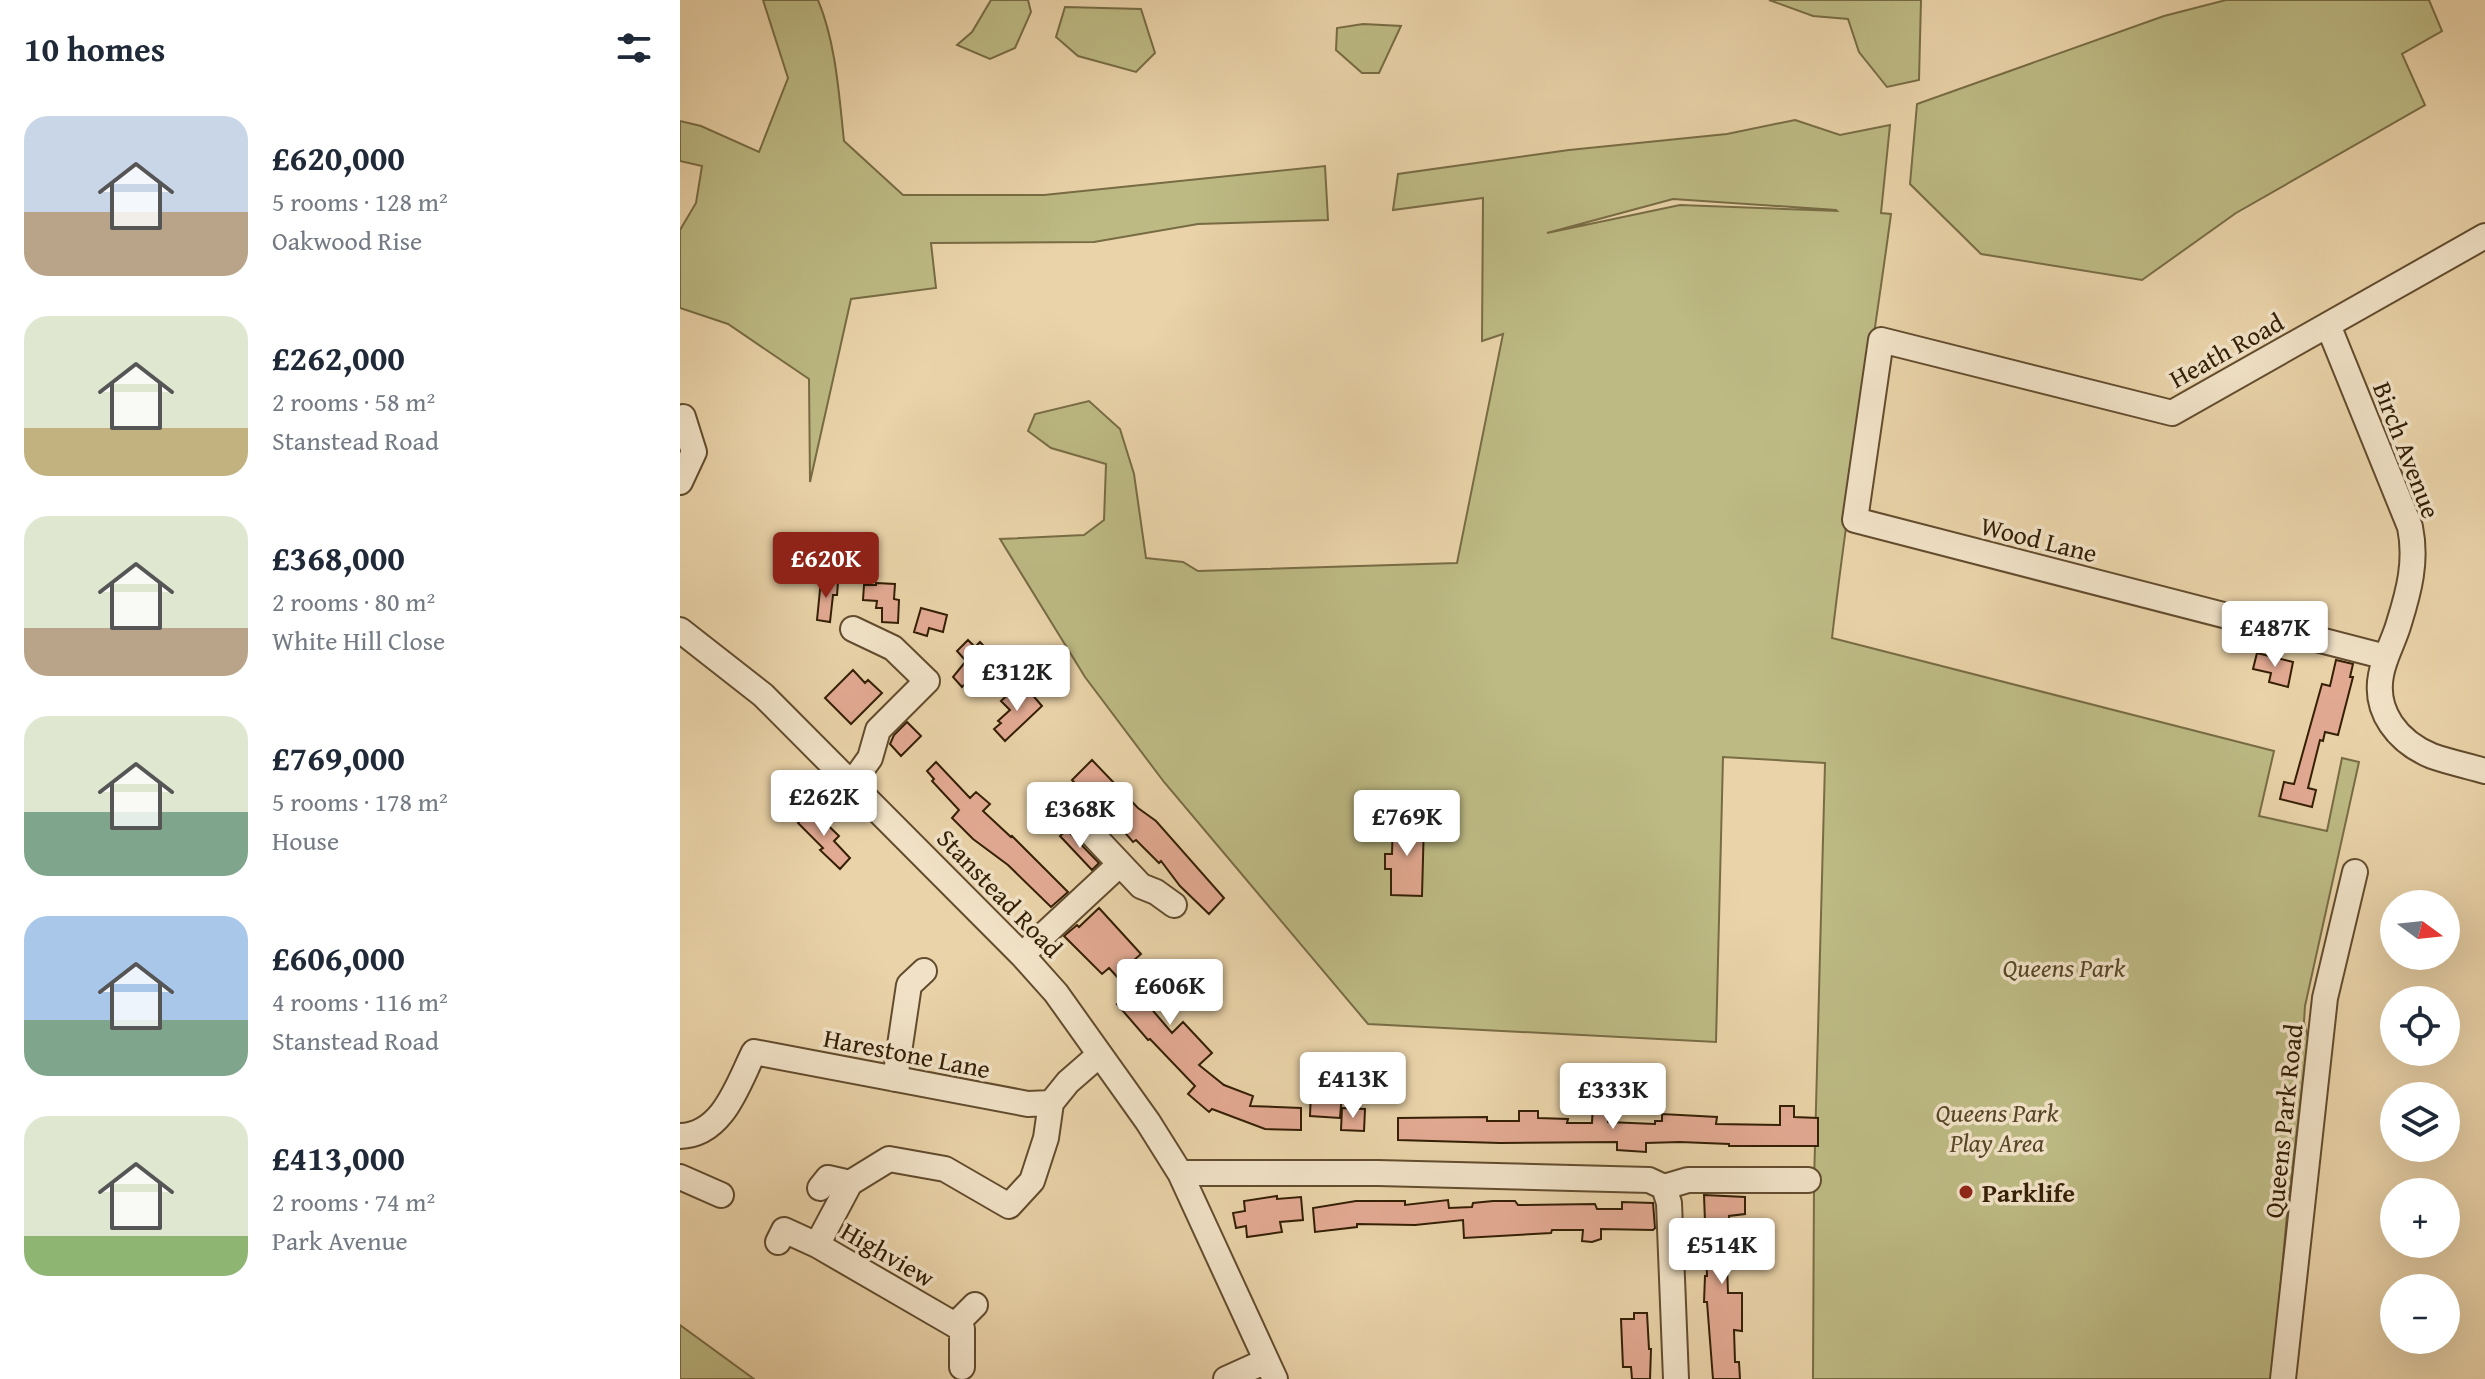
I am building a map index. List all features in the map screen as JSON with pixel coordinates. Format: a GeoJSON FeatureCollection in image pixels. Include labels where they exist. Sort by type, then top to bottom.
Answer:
{"type":"FeatureCollection","features":[{"type":"Feature","properties":{"kind":"street","name":"Heath Road"},"geometry":{"type":"LineString","coordinates":[[1881,340],[2172,413],[2485,236]]}},
{"type":"Feature","properties":{"kind":"street","name":"Birch Avenue"},"geometry":{"type":"LineString","coordinates":[[2328,325],[2410,527],[2413,544],[2413,568],[2408,592],[2380,677],[2380,702],[2395,731],[2431,755],[2485,771]]}},
{"type":"Feature","properties":{"kind":"street","name":"Wood Lane"},"geometry":{"type":"LineString","coordinates":[[1881,340],[1855,520],[2386,657]]}},
{"type":"Feature","properties":{"kind":"street"},"geometry":{"type":"LineString","coordinates":[[680,482],[694,452],[683,417]]}},
{"type":"Feature","properties":{"kind":"street"},"geometry":{"type":"LineString","coordinates":[[852,783],[870,758],[878,730],[927,681],[893,648],[853,629]]}},
{"type":"Feature","properties":{"kind":"street","name":"Stanstead Road"},"geometry":{"type":"LineString","coordinates":[[680,630],[763,695],[1056,993],[1180,1173],[1270,1370]]}},
{"type":"Feature","properties":{"kind":"street"},"geometry":{"type":"LineString","coordinates":[[1059,799],[1141,886],[1174,905]]}},
{"type":"Feature","properties":{"kind":"street"},"geometry":{"type":"LineString","coordinates":[[1022,955],[1120,864]]}},
{"type":"Feature","properties":{"kind":"street","name":"Queens Park Road"},"geometry":{"type":"LineString","coordinates":[[2283,1379],[2325,998],[2355,872]]}},
{"type":"Feature","properties":{"kind":"street"},"geometry":{"type":"LineString","coordinates":[[895,1079],[909,985],[924,971]]}},
{"type":"Feature","properties":{"kind":"street","name":"Harestone Lane"},"geometry":{"type":"LineString","coordinates":[[680,1136],[711,1125],[728,1105],[754,1052],[1028,1104],[1051,1103]]}},
{"type":"Feature","properties":{"kind":"street"},"geometry":{"type":"LineString","coordinates":[[1051,1103],[1068,1082],[1099,1055]]}},
{"type":"Feature","properties":{"kind":"street","name":"Highview"},"geometry":{"type":"LineString","coordinates":[[955,1325],[817,1245],[850,1183],[889,1159],[945,1169],[1009,1206],[1032,1181],[1046,1138],[1051,1103]]}},
{"type":"Feature","properties":{"kind":"street"},"geometry":{"type":"LineString","coordinates":[[1180,1173],[1378,1173],[1649,1180],[1664,1187],[1688,1180],[1808,1180]]}},
{"type":"Feature","properties":{"kind":"street"},"geometry":{"type":"LineString","coordinates":[[680,1177],[721,1195]]}},
{"type":"Feature","properties":{"kind":"street"},"geometry":{"type":"LineString","coordinates":[[820,1188],[828,1178],[850,1183]]}},
{"type":"Feature","properties":{"kind":"street"},"geometry":{"type":"LineString","coordinates":[[1664,1187],[1669,1203],[1676,1379]]}},
{"type":"Feature","properties":{"kind":"street"},"geometry":{"type":"LineString","coordinates":[[778,1242],[784,1230],[817,1245]]}},
{"type":"Feature","properties":{"kind":"street"},"geometry":{"type":"LineString","coordinates":[[962,1367],[962,1329],[955,1325],[975,1305]]}},
{"type":"Feature","properties":{"kind":"street"},"geometry":{"type":"LineString","coordinates":[[1226,1379],[1270,1370]]}},
{"type":"Feature","properties":{"kind":"green space"},"geometry":{"type":"Polygon","coordinates":[[[763,0],[818,0],[833,51],[844,141],[903,195],[1044,195],[1325,166],[1328,220],[1198,224],[1094,242],[931,243],[936,288],[851,299],[810,482],[809,379],[728,324],[680,308],[680,230],[696,203],[702,166],[680,161],[680,121],[701,126],[759,152],[788,78],[763,0]]]}},
{"type":"Feature","properties":{"kind":"green space"},"geometry":{"type":"Polygon","coordinates":[[[991,0],[1028,0],[1031,12],[1015,48],[990,59],[957,45],[972,32],[991,0]]]}},
{"type":"Feature","properties":{"kind":"green space"},"geometry":{"type":"Polygon","coordinates":[[[1769,0],[1921,0],[1919,80],[1887,87],[1859,52],[1848,19],[1813,16],[1769,0]]]}},
{"type":"Feature","properties":{"kind":"green space"},"geometry":{"type":"Polygon","coordinates":[[[2226,0],[2429,0],[2442,31],[2402,54],[2425,105],[2236,213],[2142,280],[1981,254],[1910,184],[1917,104],[2164,16],[2226,0]]]}},
{"type":"Feature","properties":{"kind":"green space"},"geometry":{"type":"Polygon","coordinates":[[[1065,7],[1141,9],[1155,53],[1136,72],[1078,56],[1056,37],[1065,7]]]}},
{"type":"Feature","properties":{"kind":"green space"},"geometry":{"type":"Polygon","coordinates":[[[1363,24],[1401,26],[1379,73],[1362,73],[1336,50],[1337,28],[1363,24]]]}},
{"type":"Feature","properties":{"kind":"green space"},"geometry":{"type":"Polygon","coordinates":[[[1795,120],[1840,135],[1890,125],[1881,213],[1891,214],[1832,638],[2274,751],[2259,816],[2327,831],[2342,758],[2359,762],[2305,1006],[2304,1022],[2308,1038],[2272,1379],[1813,1379],[1814,1183],[1825,763],[1723,757],[1716,1042],[1368,1024],[1164,782],[1085,677],[1000,539],[1084,535],[1104,520],[1106,464],[1051,448],[1028,431],[1035,414],[1089,401],[1120,429],[1134,474],[1146,558],[1183,562],[1198,571],[1457,563],[1503,334],[1482,341],[1483,198],[1393,210],[1398,174],[1569,150],[1727,134],[1795,120]],[[1673,199],[1547,233],[1680,205],[1836,210],[1673,199]]]}},
{"type":"Feature","properties":{"kind":"green space"},"geometry":{"type":"Polygon","coordinates":[[[680,1325],[754,1379],[680,1379],[680,1325]]]}},
{"type":"Feature","properties":{"kind":"building"},"geometry":{"type":"Polygon","coordinates":[[[821,580],[838,582],[830,622],[817,620],[821,580]]]}},
{"type":"Feature","properties":{"kind":"building"},"geometry":{"type":"Polygon","coordinates":[[[895,584],[894,599],[899,600],[898,623],[882,622],[882,608],[876,608],[877,601],[863,600],[864,585],[895,584]]]}},
{"type":"Feature","properties":{"kind":"building"},"geometry":{"type":"Polygon","coordinates":[[[921,608],[947,615],[943,632],[929,628],[927,636],[914,632],[921,608]]]}},
{"type":"Feature","properties":{"kind":"building"},"geometry":{"type":"Polygon","coordinates":[[[968,640],[975,647],[980,642],[994,657],[962,687],[953,677],[966,661],[957,651],[968,640]]]}},
{"type":"Feature","properties":{"kind":"building"},"geometry":{"type":"Polygon","coordinates":[[[2257,653],[2293,662],[2288,687],[2269,682],[2271,673],[2253,669],[2257,653]]]}},
{"type":"Feature","properties":{"kind":"building"},"geometry":{"type":"Polygon","coordinates":[[[2336,660],[2353,664],[2350,677],[2353,677],[2338,735],[2325,732],[2323,741],[2320,740],[2308,788],[2316,790],[2312,807],[2280,799],[2284,782],[2294,784],[2322,684],[2330,686],[2336,660]]]}},
{"type":"Feature","properties":{"kind":"building"},"geometry":{"type":"Polygon","coordinates":[[[853,670],[865,683],[868,680],[882,693],[851,724],[825,698],[853,670]]]}},
{"type":"Feature","properties":{"kind":"building"},"geometry":{"type":"Polygon","coordinates":[[[1013,690],[1022,700],[1030,692],[1042,706],[1005,741],[994,729],[1010,710],[1001,701],[1013,690]]]}},
{"type":"Feature","properties":{"kind":"building"},"geometry":{"type":"Polygon","coordinates":[[[907,722],[921,736],[901,756],[890,744],[907,722]]]}},
{"type":"Feature","properties":{"kind":"building"},"geometry":{"type":"Polygon","coordinates":[[[1092,760],[1138,808],[1156,821],[1224,898],[1209,914],[1180,886],[1161,861],[1159,863],[1136,840],[1133,842],[1093,796],[1090,799],[1072,780],[1092,760]]]}},
{"type":"Feature","properties":{"kind":"building"},"geometry":{"type":"Polygon","coordinates":[[[936,762],[970,798],[976,792],[990,804],[983,811],[1068,892],[1051,907],[1008,865],[973,839],[952,818],[959,810],[932,781],[934,779],[927,771],[936,762]]]}},
{"type":"Feature","properties":{"kind":"building"},"geometry":{"type":"Polygon","coordinates":[[[811,809],[839,836],[834,841],[850,858],[840,869],[798,823],[811,809]]]}},
{"type":"Feature","properties":{"kind":"building"},"geometry":{"type":"Polygon","coordinates":[[[1393,820],[1424,821],[1422,896],[1391,895],[1391,869],[1385,869],[1385,854],[1392,854],[1393,820]]]}},
{"type":"Feature","properties":{"kind":"building"},"geometry":{"type":"Polygon","coordinates":[[[1067,830],[1099,863],[1092,870],[1060,836],[1067,830]]]}},
{"type":"Feature","properties":{"kind":"building"},"geometry":{"type":"Polygon","coordinates":[[[1099,908],[1141,954],[1133,961],[1162,994],[1149,1006],[1172,1033],[1183,1022],[1212,1053],[1199,1065],[1224,1085],[1253,1096],[1250,1106],[1301,1108],[1301,1130],[1265,1129],[1212,1109],[1209,1112],[1188,1094],[1195,1086],[1117,1004],[1131,992],[1109,968],[1102,974],[1064,936],[1099,908]]]}},
{"type":"Feature","properties":{"kind":"building"},"geometry":{"type":"Polygon","coordinates":[[[1311,1091],[1342,1093],[1340,1118],[1310,1116],[1311,1091]]]}},
{"type":"Feature","properties":{"kind":"building"},"geometry":{"type":"Polygon","coordinates":[[[1593,1104],[1608,1104],[1608,1122],[1655,1124],[1655,1121],[1662,1121],[1662,1114],[1717,1117],[1716,1124],[1780,1125],[1780,1106],[1794,1106],[1794,1117],[1818,1118],[1818,1146],[1646,1143],[1646,1152],[1617,1150],[1617,1142],[1398,1140],[1398,1118],[1487,1117],[1487,1121],[1519,1121],[1519,1111],[1538,1111],[1538,1118],[1592,1123],[1593,1104]]]}},
{"type":"Feature","properties":{"kind":"building"},"geometry":{"type":"Polygon","coordinates":[[[1342,1108],[1365,1109],[1364,1131],[1341,1130],[1342,1108]]]}},
{"type":"Feature","properties":{"kind":"building"},"geometry":{"type":"Polygon","coordinates":[[[1704,1195],[1745,1197],[1745,1214],[1729,1216],[1730,1239],[1726,1239],[1728,1293],[1742,1293],[1742,1331],[1734,1330],[1735,1362],[1739,1362],[1740,1379],[1713,1379],[1707,1302],[1704,1302],[1707,1276],[1704,1195]]]}},
{"type":"Feature","properties":{"kind":"building"},"geometry":{"type":"Polygon","coordinates":[[[1277,1196],[1277,1199],[1301,1197],[1303,1220],[1280,1222],[1282,1232],[1247,1237],[1246,1226],[1236,1228],[1233,1213],[1245,1211],[1244,1201],[1277,1196]]]}},
{"type":"Feature","properties":{"kind":"building"},"geometry":{"type":"Polygon","coordinates":[[[1448,1200],[1449,1208],[1472,1207],[1473,1203],[1493,1201],[1515,1201],[1518,1205],[1595,1204],[1597,1209],[1622,1209],[1622,1202],[1653,1203],[1655,1228],[1601,1229],[1601,1239],[1592,1242],[1582,1241],[1583,1230],[1464,1238],[1463,1220],[1415,1225],[1357,1224],[1357,1227],[1315,1232],[1313,1208],[1356,1201],[1405,1201],[1405,1205],[1448,1200]]]}},
{"type":"Feature","properties":{"kind":"building"},"geometry":{"type":"Polygon","coordinates":[[[1634,1313],[1647,1313],[1650,1379],[1632,1379],[1631,1367],[1623,1367],[1621,1319],[1634,1319],[1634,1313]]]}},
{"type":"Feature","properties":{"kind":"place","name":"Parklife"},"geometry":{"type":"Point","coordinates":[1966,1192]}},
{"type":"Feature","properties":{"kind":"park label","name":"Queens Park"},"geometry":{"type":"Point","coordinates":[2064,967]}},
{"type":"Feature","properties":{"kind":"park label","name":"Queens Park Play Area"},"geometry":{"type":"Point","coordinates":[1997,1127]}}]}
